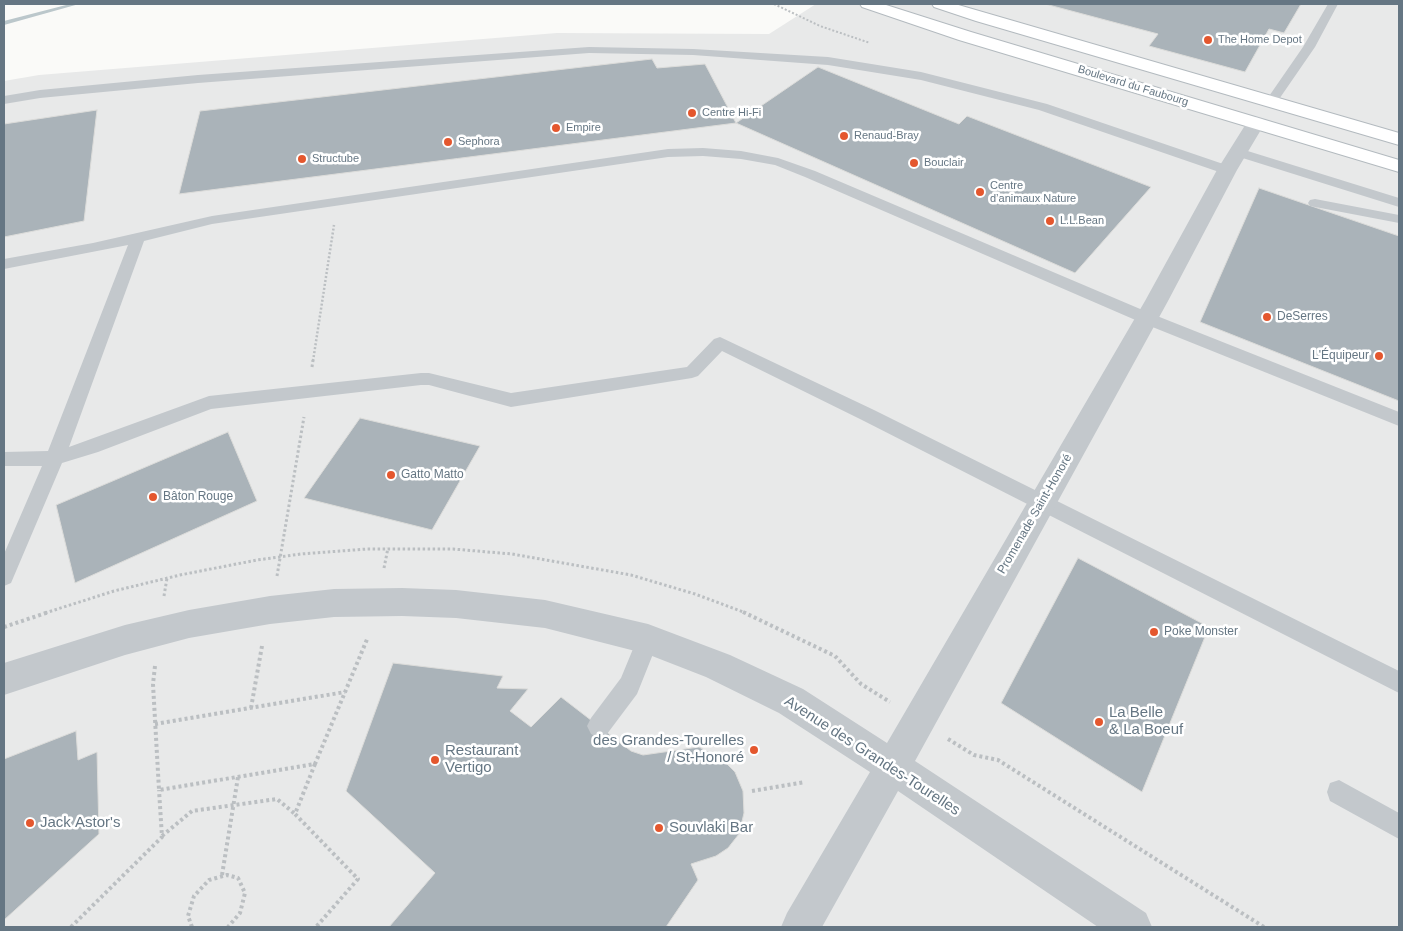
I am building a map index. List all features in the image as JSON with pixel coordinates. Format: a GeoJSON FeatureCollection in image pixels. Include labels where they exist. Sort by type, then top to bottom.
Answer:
{"type":"FeatureCollection","features":[{"type":"Feature","properties":{"kind":"street","name":"Boulevard du Faubourg"},"geometry":{"type":"LineString","coordinates":[[868,4],[965,36],[1399,166]]}},
{"type":"Feature","properties":{"kind":"street","name":"Boulevard du Faubourg"},"geometry":{"type":"LineString","coordinates":[[940,4],[982,18],[1399,138]]}},
{"type":"Feature","properties":{"kind":"street","name":"Promenade Saint-Honoré"},"geometry":{"type":"LineString","coordinates":[[801,927],[1042,504],[1227,170],[1271,102]]}},
{"type":"Feature","properties":{"kind":"street","name":"Avenue des Grandes-Tourelles"},"geometry":{"type":"LineString","coordinates":[[4,679],[68,657],[189,624],[270,610],[334,603],[430,603],[523,611],[595,625],[648,639],[718,666],[791,701],[824,721],[1132,927]]}},
{"type":"Feature","properties":{"kind":"lane"},"geometry":{"type":"LineString","coordinates":[[1271,102],[1309,47],[1332,4]]}},
{"type":"Feature","properties":{"kind":"lane"},"geometry":{"type":"LineString","coordinates":[[4,100],[40,94],[198,79],[589,50],[693,52],[828,61],[921,76],[1043,108],[1227,170]]}},
{"type":"Feature","properties":{"kind":"lane"},"geometry":{"type":"LineString","coordinates":[[4,264],[60,255],[212,220],[668,154],[703,152],[734,154],[778,162],[810,174],[1146,318],[1399,419]]}},
{"type":"Feature","properties":{"kind":"lane"},"geometry":{"type":"LineString","coordinates":[[1238,152],[1399,203]]}},
{"type":"Feature","properties":{"kind":"lane"},"geometry":{"type":"LineString","coordinates":[[1316,202],[1399,219]]}},
{"type":"Feature","properties":{"kind":"lane"},"geometry":{"type":"LineString","coordinates":[[4,577],[55,458],[138,237]]}},
{"type":"Feature","properties":{"kind":"lane"},"geometry":{"type":"LineString","coordinates":[[4,459],[55,458],[91,448],[209,404],[421,379],[511,400],[692,372],[720,344],[1399,682]]}},
{"type":"Feature","properties":{"kind":"lane"},"geometry":{"type":"LineString","coordinates":[[599,726],[629,686],[642,660],[648,639]]}},
{"type":"Feature","properties":{"kind":"lane"},"geometry":{"type":"LineString","coordinates":[[1339,792],[1399,827]]}},
{"type":"Feature","properties":{"kind":"path"},"geometry":{"type":"LineString","coordinates":[[384,568],[388,548]]}},
{"type":"Feature","properties":{"kind":"path"},"geometry":{"type":"LineString","coordinates":[[4,627],[114,591],[167,578],[282,557],[339,550],[388,548],[453,549],[512,554],[609,570],[665,584],[745,613],[814,645],[838,660],[850,674]]}},
{"type":"Feature","properties":{"kind":"path"},"geometry":{"type":"LineString","coordinates":[[277,576],[282,557]]}},
{"type":"Feature","properties":{"kind":"path"},"geometry":{"type":"LineString","coordinates":[[164,596],[167,578]]}},
{"type":"Feature","properties":{"kind":"path"},"geometry":{"type":"LineString","coordinates":[[295,814],[368,636]]}},
{"type":"Feature","properties":{"kind":"path"},"geometry":{"type":"LineString","coordinates":[[251,708],[262,646]]}},
{"type":"Feature","properties":{"kind":"path"},"geometry":{"type":"LineString","coordinates":[[155,666],[153,684],[162,837]]}},
{"type":"Feature","properties":{"kind":"path"},"geometry":{"type":"LineString","coordinates":[[155,724],[345,692]]}},
{"type":"Feature","properties":{"kind":"path"},"geometry":{"type":"LineString","coordinates":[[989,759],[998,760],[1264,927]]}},
{"type":"Feature","properties":{"kind":"path"},"geometry":{"type":"LineString","coordinates":[[159,790],[315,764]]}},
{"type":"Feature","properties":{"kind":"path"},"geometry":{"type":"LineString","coordinates":[[222,875],[238,777]]}},
{"type":"Feature","properties":{"kind":"path"},"geometry":{"type":"LineString","coordinates":[[752,792],[805,782]]}},
{"type":"Feature","properties":{"kind":"path"},"geometry":{"type":"LineString","coordinates":[[71,927],[162,837],[192,811],[277,799],[295,814],[358,879],[316,927]]}},
{"type":"Feature","properties":{"kind":"path"},"geometry":{"type":"LineString","coordinates":[[192,927],[188,910],[194,896],[209,880],[222,875],[238,878],[245,893],[240,913],[228,927]]}},
{"type":"Feature","properties":{"kind":"shaded area"},"geometry":{"type":"Polygon","coordinates":[[[816,4],[1399,4],[1399,927],[4,927],[4,81],[39,75],[557,33],[769,34],[816,4]]]}},
{"type":"Feature","properties":{"kind":"building","name":"The Home Depot"},"geometry":{"type":"Polygon","coordinates":[[[1045,4],[1301,4],[1284,33],[1269,29],[1245,72],[1149,46],[1158,34],[1045,4]]]}},
{"type":"Feature","properties":{"kind":"building"},"geometry":{"type":"Polygon","coordinates":[[[652,59],[657,68],[705,64],[736,123],[179,194],[200,111],[652,59]]]}},
{"type":"Feature","properties":{"kind":"building"},"geometry":{"type":"Polygon","coordinates":[[[818,67],[959,124],[967,116],[1151,187],[1075,273],[736,123],[818,67]]]}},
{"type":"Feature","properties":{"kind":"building"},"geometry":{"type":"Polygon","coordinates":[[[97,110],[84,221],[4,237],[4,124],[97,110]]]}},
{"type":"Feature","properties":{"kind":"building"},"geometry":{"type":"Polygon","coordinates":[[[1259,188],[1399,236],[1399,401],[1200,322],[1259,188]]]}},
{"type":"Feature","properties":{"kind":"building"},"geometry":{"type":"Polygon","coordinates":[[[360,418],[480,446],[432,530],[304,498],[360,418]]]}},
{"type":"Feature","properties":{"kind":"building"},"geometry":{"type":"Polygon","coordinates":[[[228,432],[257,501],[75,583],[56,505],[228,432]]]}},
{"type":"Feature","properties":{"kind":"building"},"geometry":{"type":"Polygon","coordinates":[[[1078,558],[1209,627],[1142,792],[1001,703],[1078,558]]]}},
{"type":"Feature","properties":{"kind":"building"},"geometry":{"type":"Polygon","coordinates":[[[393,663],[503,676],[497,688],[528,689],[510,711],[531,727],[561,697],[631,751],[643,755],[699,747],[723,760],[735,772],[743,791],[744,813],[739,834],[728,848],[716,856],[691,864],[698,880],[666,927],[389,927],[435,873],[346,791],[393,663]]]}},
{"type":"Feature","properties":{"kind":"building"},"geometry":{"type":"Polygon","coordinates":[[[76,731],[78,760],[97,752],[99,834],[4,920],[4,759],[76,731]]]}},
{"type":"Feature","properties":{"kind":"waterway"},"geometry":{"type":"LineString","coordinates":[[4,23],[76,4]]}},
{"type":"Feature","properties":{"kind":"place","name":"The Home Depot"},"geometry":{"type":"Point","coordinates":[1208,40]}},
{"type":"Feature","properties":{"kind":"place","name":"Centre Hi-Fi"},"geometry":{"type":"Point","coordinates":[692,113]}},
{"type":"Feature","properties":{"kind":"place","name":"Empire"},"geometry":{"type":"Point","coordinates":[556,128]}},
{"type":"Feature","properties":{"kind":"place","name":"Renaud-Bray"},"geometry":{"type":"Point","coordinates":[844,136]}},
{"type":"Feature","properties":{"kind":"place","name":"Sephora"},"geometry":{"type":"Point","coordinates":[448,142]}},
{"type":"Feature","properties":{"kind":"place","name":"Structube"},"geometry":{"type":"Point","coordinates":[302,159]}},
{"type":"Feature","properties":{"kind":"place","name":"Bouclair"},"geometry":{"type":"Point","coordinates":[914,163]}},
{"type":"Feature","properties":{"kind":"place","name":"Centre d’animaux Nature"},"geometry":{"type":"Point","coordinates":[980,192]}},
{"type":"Feature","properties":{"kind":"place","name":"L.L.Bean"},"geometry":{"type":"Point","coordinates":[1050,221]}},
{"type":"Feature","properties":{"kind":"place","name":"DeSerres"},"geometry":{"type":"Point","coordinates":[1267,317]}},
{"type":"Feature","properties":{"kind":"place","name":"L'Équipeur"},"geometry":{"type":"Point","coordinates":[1379,356]}},
{"type":"Feature","properties":{"kind":"place","name":"Gatto Matto"},"geometry":{"type":"Point","coordinates":[391,475]}},
{"type":"Feature","properties":{"kind":"place","name":"Bâton Rouge"},"geometry":{"type":"Point","coordinates":[153,497]}},
{"type":"Feature","properties":{"kind":"place","name":"Poke Monster"},"geometry":{"type":"Point","coordinates":[1154,632]}},
{"type":"Feature","properties":{"kind":"place","name":"La Belle & La Boeuf"},"geometry":{"type":"Point","coordinates":[1099,722]}},
{"type":"Feature","properties":{"kind":"place","name":"des Grandes-Tourelles / St-Honoré"},"geometry":{"type":"Point","coordinates":[754,750]}},
{"type":"Feature","properties":{"kind":"place","name":"Restaurant Vertigo"},"geometry":{"type":"Point","coordinates":[435,760]}},
{"type":"Feature","properties":{"kind":"place","name":"Jack Astor's"},"geometry":{"type":"Point","coordinates":[30,823]}},
{"type":"Feature","properties":{"kind":"place","name":"Souvlaki Bar"},"geometry":{"type":"Point","coordinates":[659,828]}}]}
